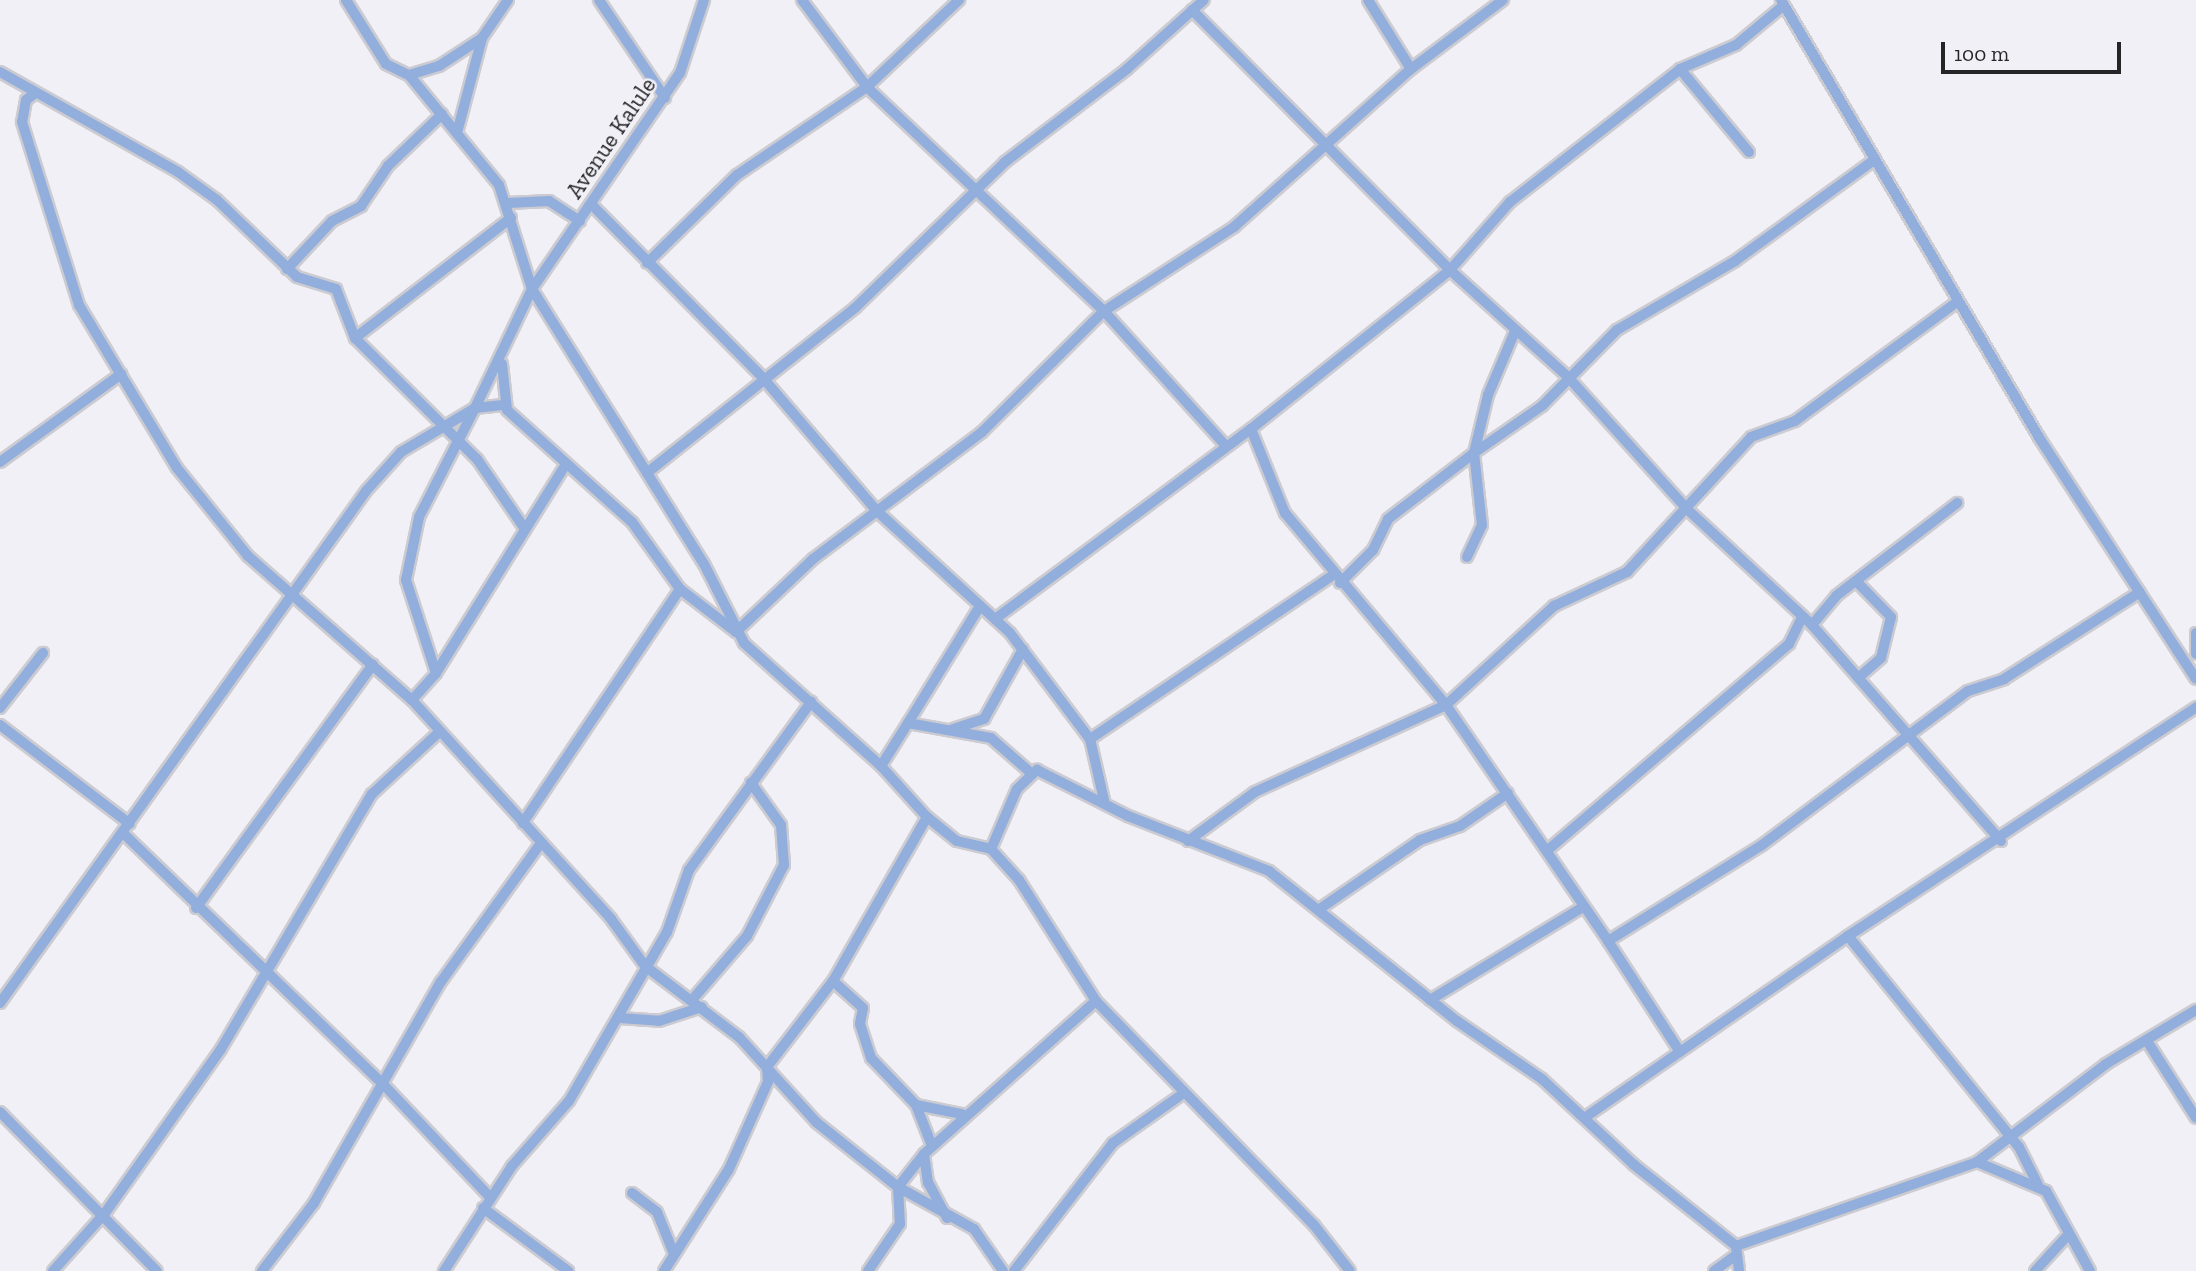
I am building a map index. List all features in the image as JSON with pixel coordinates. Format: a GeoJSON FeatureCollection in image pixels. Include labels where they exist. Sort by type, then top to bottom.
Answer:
{"type":"FeatureCollection","features":[{"type":"Feature","properties":{"kind":"street"},"geometry":{"type":"LineString","coordinates":[[346,0],[386,64],[409,75],[458,129],[508,203],[532,289],[704,564],[736,632]]}},
{"type":"Feature","properties":{"kind":"street"},"geometry":{"type":"LineString","coordinates":[[458,129],[482,38],[508,0]]}},
{"type":"Feature","properties":{"kind":"street"},"geometry":{"type":"LineString","coordinates":[[599,0],[665,98]]}},
{"type":"Feature","properties":{"kind":"street","name":"Avenue Kalule"},"geometry":{"type":"LineString","coordinates":[[436,673],[407,580],[423,503],[461,444],[475,408],[502,362],[532,289],[665,98],[690,48],[704,0]]}},
{"type":"Feature","properties":{"kind":"street"},"geometry":{"type":"LineString","coordinates":[[802,0],[867,87],[982,189],[1104,311],[1226,446]]}},
{"type":"Feature","properties":{"kind":"street"},"geometry":{"type":"LineString","coordinates":[[647,263],[737,175],[867,87],[959,0]]}},
{"type":"Feature","properties":{"kind":"street"},"geometry":{"type":"LineString","coordinates":[[1368,0],[1411,69]]}},
{"type":"Feature","properties":{"kind":"street"},"geometry":{"type":"LineString","coordinates":[[736,632],[813,559],[982,432],[1104,311],[1234,227],[1324,143],[1411,69],[1503,0]]}},
{"type":"Feature","properties":{"kind":"street"},"geometry":{"type":"LineString","coordinates":[[648,472],[763,378],[856,307],[1025,145],[1117,78],[1199,3],[1324,143],[1450,270],[1569,378],[1688,510],[1801,619],[1812,625],[2001,841]]}},
{"type":"Feature","properties":{"kind":"street"},"geometry":{"type":"LineString","coordinates":[[995,619],[1251,429],[1450,270],[1510,202],[1680,69],[1736,45],[1783,3],[1957,302],[2140,592],[2194,671]]}},
{"type":"Feature","properties":{"kind":"street"},"geometry":{"type":"LineString","coordinates":[[409,75],[439,66],[482,38]]}},
{"type":"Feature","properties":{"kind":"street"},"geometry":{"type":"LineString","coordinates":[[1680,69],[1749,152]]}},
{"type":"Feature","properties":{"kind":"street"},"geometry":{"type":"LineString","coordinates":[[0,72],[34,94],[178,172],[217,200],[287,269],[336,289],[355,338],[420,400],[437,426],[461,444],[525,529]]}},
{"type":"Feature","properties":{"kind":"street"},"geometry":{"type":"LineString","coordinates":[[34,94],[22,110],[24,133],[79,304],[210,514],[294,597],[412,700],[438,733],[611,919],[645,966],[702,1007],[767,1067],[816,1122],[926,1208],[974,1229],[1003,1271]]}},
{"type":"Feature","properties":{"kind":"street"},"geometry":{"type":"LineString","coordinates":[[287,269],[332,220],[367,200],[388,166],[442,114]]}},
{"type":"Feature","properties":{"kind":"street"},"geometry":{"type":"LineString","coordinates":[[1090,739],[1336,580],[1373,550],[1388,519],[1474,453],[1522,422],[1617,330],[1735,261],[1874,160]]}},
{"type":"Feature","properties":{"kind":"street"},"geometry":{"type":"LineString","coordinates":[[508,203],[549,201],[580,221]]}},
{"type":"Feature","properties":{"kind":"street"},"geometry":{"type":"LineString","coordinates":[[592,205],[763,378],[878,512],[978,608],[995,619],[1023,649],[1090,739],[1104,800]]}},
{"type":"Feature","properties":{"kind":"street"},"geometry":{"type":"LineString","coordinates":[[355,338],[511,218]]}},
{"type":"Feature","properties":{"kind":"street"},"geometry":{"type":"LineString","coordinates":[[1188,841],[1255,792],[1446,705],[1554,606],[1621,576],[1688,510],[1720,466],[1751,438],[1796,421],[1957,302]]}},
{"type":"Feature","properties":{"kind":"street"},"geometry":{"type":"LineString","coordinates":[[1467,557],[1482,525],[1474,453],[1489,395],[1516,331]]}},
{"type":"Feature","properties":{"kind":"street"},"geometry":{"type":"LineString","coordinates":[[502,362],[503,405],[565,467],[632,522],[680,589],[736,632],[881,766],[928,817],[957,841],[990,849],[1019,880],[1096,1001],[1181,1095],[1314,1225],[1350,1271]]}},
{"type":"Feature","properties":{"kind":"street"},"geometry":{"type":"LineString","coordinates":[[2,458],[121,374]]}},
{"type":"Feature","properties":{"kind":"street"},"geometry":{"type":"LineString","coordinates":[[0,1003],[294,597],[366,491],[401,452],[437,426],[475,408],[503,405]]}},
{"type":"Feature","properties":{"kind":"street"},"geometry":{"type":"LineString","coordinates":[[1251,429],[1285,513],[1336,580],[1446,705],[1549,849],[1583,907],[1680,1052]]}},
{"type":"Feature","properties":{"kind":"street"},"geometry":{"type":"LineString","coordinates":[[412,700],[436,673],[565,467]]}},
{"type":"Feature","properties":{"kind":"street"},"geometry":{"type":"LineString","coordinates":[[1812,625],[1857,582],[1957,503]]}},
{"type":"Feature","properties":{"kind":"street"},"geometry":{"type":"LineString","coordinates":[[1857,582],[1892,617],[1881,658],[1858,678]]}},
{"type":"Feature","properties":{"kind":"street"},"geometry":{"type":"LineString","coordinates":[[523,823],[680,589]]}},
{"type":"Feature","properties":{"kind":"street"},"geometry":{"type":"LineString","coordinates":[[1608,941],[1762,845],[1968,691],[2004,679],[2140,592]]}},
{"type":"Feature","properties":{"kind":"street"},"geometry":{"type":"LineString","coordinates":[[881,766],[978,608]]}},
{"type":"Feature","properties":{"kind":"street"},"geometry":{"type":"LineString","coordinates":[[1549,849],[1789,644],[1801,619]]}},
{"type":"Feature","properties":{"kind":"street"},"geometry":{"type":"LineString","coordinates":[[2196,633],[2196,654]]}},
{"type":"Feature","properties":{"kind":"street"},"geometry":{"type":"LineString","coordinates":[[949,730],[984,719],[1023,649]]}},
{"type":"Feature","properties":{"kind":"street"},"geometry":{"type":"LineString","coordinates":[[0,708],[43,653]]}},
{"type":"Feature","properties":{"kind":"street"},"geometry":{"type":"LineString","coordinates":[[197,908],[373,664]]}},
{"type":"Feature","properties":{"kind":"street"},"geometry":{"type":"LineString","coordinates":[[444,1271],[490,1197],[569,1101],[620,1018],[645,966],[667,932],[689,870],[811,702]]}},
{"type":"Feature","properties":{"kind":"street"},"geometry":{"type":"LineString","coordinates":[[1587,1116],[1848,936],[2001,841],[2087,774],[2196,707]]}},
{"type":"Feature","properties":{"kind":"street"},"geometry":{"type":"LineString","coordinates":[[984,719],[990,738]]}},
{"type":"Feature","properties":{"kind":"street"},"geometry":{"type":"LineString","coordinates":[[908,723],[990,738],[1030,772],[1104,800],[1188,841],[1269,872],[1321,908],[1430,1000],[1587,1116],[1633,1164],[1735,1251],[1739,1271]]}},
{"type":"Feature","properties":{"kind":"street"},"geometry":{"type":"LineString","coordinates":[[0,725],[127,829],[197,908],[383,1084],[490,1197]]}},
{"type":"Feature","properties":{"kind":"street"},"geometry":{"type":"LineString","coordinates":[[53,1271],[105,1213],[268,974],[372,794],[438,733]]}},
{"type":"Feature","properties":{"kind":"street"},"geometry":{"type":"LineString","coordinates":[[990,849],[1030,772]]}},
{"type":"Feature","properties":{"kind":"street"},"geometry":{"type":"LineString","coordinates":[[692,1000],[747,936],[784,865],[781,825],[751,783]]}},
{"type":"Feature","properties":{"kind":"street"},"geometry":{"type":"LineString","coordinates":[[1321,908],[1420,840],[1460,826],[1508,793]]}},
{"type":"Feature","properties":{"kind":"street"},"geometry":{"type":"LineString","coordinates":[[664,1271],[729,1169],[768,1082],[767,1067],[833,981],[928,817]]}},
{"type":"Feature","properties":{"kind":"street"},"geometry":{"type":"LineString","coordinates":[[262,1271],[314,1203],[440,983],[541,843]]}},
{"type":"Feature","properties":{"kind":"street"},"geometry":{"type":"LineString","coordinates":[[1430,1000],[1583,907]]}},
{"type":"Feature","properties":{"kind":"street"},"geometry":{"type":"LineString","coordinates":[[1848,936],[2009,1135],[2067,1236],[2091,1271]]}},
{"type":"Feature","properties":{"kind":"street"},"geometry":{"type":"LineString","coordinates":[[833,981],[863,1008],[860,1024],[871,1058],[916,1105],[928,1150],[928,1183],[947,1218]]}},
{"type":"Feature","properties":{"kind":"street"},"geometry":{"type":"LineString","coordinates":[[868,1271],[902,1214],[898,1187],[928,1150],[962,1114],[1096,1001]]}},
{"type":"Feature","properties":{"kind":"street"},"geometry":{"type":"LineString","coordinates":[[620,1018],[659,1021],[702,1007]]}},
{"type":"Feature","properties":{"kind":"street"},"geometry":{"type":"LineString","coordinates":[[1714,1271],[1735,1251],[1977,1162],[2009,1135],[2196,1010]]}},
{"type":"Feature","properties":{"kind":"street"},"geometry":{"type":"LineString","coordinates":[[2147,1041],[2196,1118]]}},
{"type":"Feature","properties":{"kind":"street"},"geometry":{"type":"LineString","coordinates":[[1014,1271],[1113,1143],[1181,1095]]}},
{"type":"Feature","properties":{"kind":"street"},"geometry":{"type":"LineString","coordinates":[[916,1105],[962,1114]]}},
{"type":"Feature","properties":{"kind":"street"},"geometry":{"type":"LineString","coordinates":[[0,1112],[105,1213],[157,1271]]}},
{"type":"Feature","properties":{"kind":"street"},"geometry":{"type":"LineString","coordinates":[[1977,1162],[2038,1185]]}},
{"type":"Feature","properties":{"kind":"street"},"geometry":{"type":"LineString","coordinates":[[632,1193],[657,1212],[674,1254]]}},
{"type":"Feature","properties":{"kind":"street"},"geometry":{"type":"LineString","coordinates":[[482,1208],[568,1271]]}},
{"type":"Feature","properties":{"kind":"street"},"geometry":{"type":"LineString","coordinates":[[902,1214],[926,1208]]}},
{"type":"Feature","properties":{"kind":"street"},"geometry":{"type":"LineString","coordinates":[[2035,1271],[2067,1236]]}}]}
